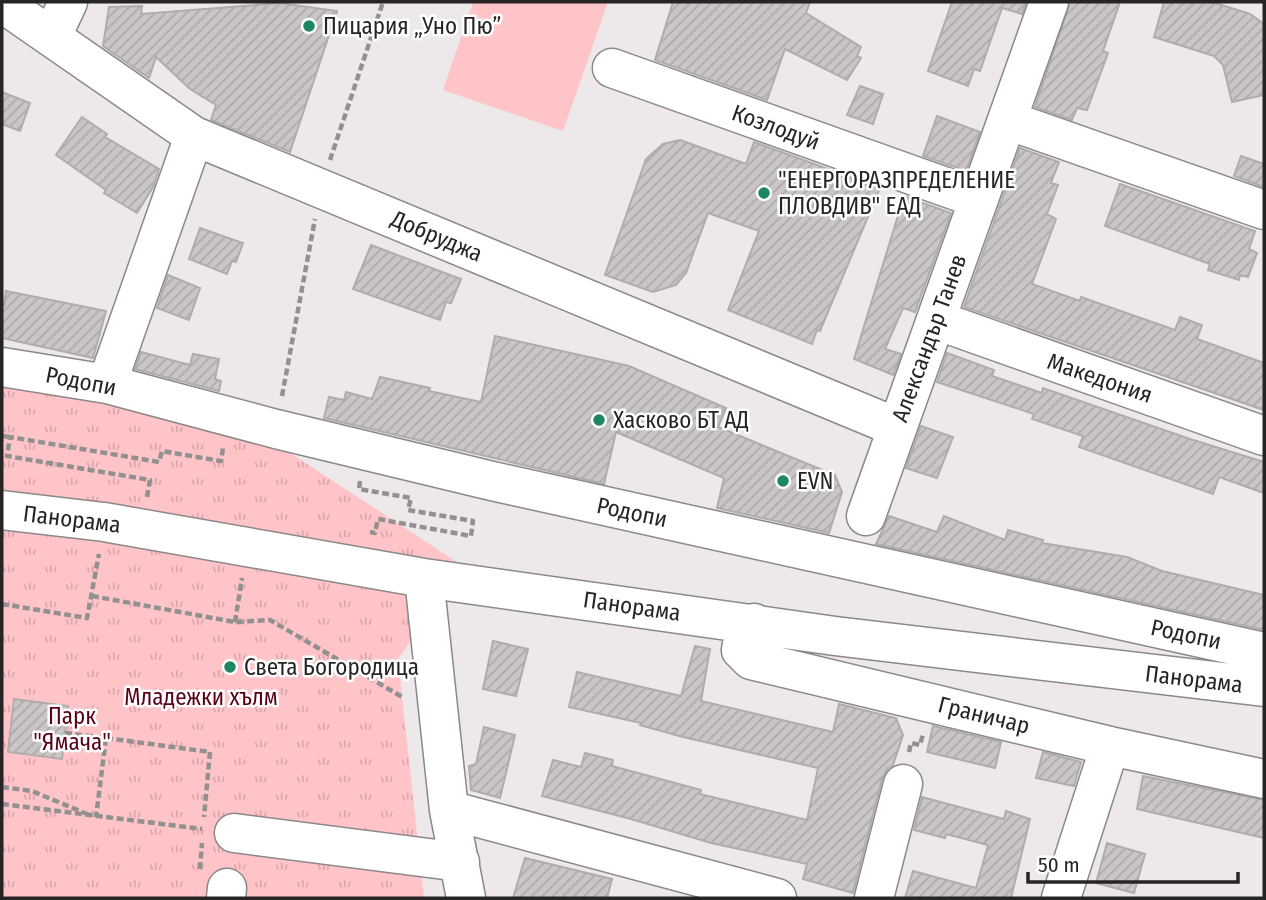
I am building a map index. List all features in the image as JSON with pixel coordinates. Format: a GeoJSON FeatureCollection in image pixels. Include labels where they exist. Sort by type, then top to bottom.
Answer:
{"type":"FeatureCollection","features":[{"type":"Feature","properties":{"kind":"street","name":"Добруджа"},"geometry":{"type":"LineString","coordinates":[[2,2],[194,136],[897,427]]}},
{"type":"Feature","properties":{"kind":"street"},"geometry":{"type":"LineString","coordinates":[[52,36],[68,2]]}},
{"type":"Feature","properties":{"kind":"street","name":"Александър Танев"},"geometry":{"type":"LineString","coordinates":[[866,516],[1049,2]]}},
{"type":"Feature","properties":{"kind":"street","name":"Козлодуй"},"geometry":{"type":"LineString","coordinates":[[612,68],[979,199]]}},
{"type":"Feature","properties":{"kind":"street"},"geometry":{"type":"LineString","coordinates":[[1007,120],[1264,210]]}},
{"type":"Feature","properties":{"kind":"street"},"geometry":{"type":"LineString","coordinates":[[107,384],[194,136]]}},
{"type":"Feature","properties":{"kind":"street","name":"Македония"},"geometry":{"type":"LineString","coordinates":[[936,320],[1264,436]]}},
{"type":"Feature","properties":{"kind":"street","name":"Родопи"},"geometry":{"type":"LineString","coordinates":[[2,367],[107,384],[276,429],[492,481],[1264,652]]}},
{"type":"Feature","properties":{"kind":"street","name":"Панорама"},"geometry":{"type":"LineString","coordinates":[[2,510],[104,522],[425,578],[907,645],[1264,687]]}},
{"type":"Feature","properties":{"kind":"street"},"geometry":{"type":"LineString","coordinates":[[425,578],[449,810],[466,898]]}},
{"type":"Feature","properties":{"kind":"street","name":"Граничар"},"geometry":{"type":"LineString","coordinates":[[754,623],[745,627],[741,650],[751,660],[1110,746],[1264,779]]}},
{"type":"Feature","properties":{"kind":"street"},"geometry":{"type":"LineString","coordinates":[[1061,898],[1110,746]]}},
{"type":"Feature","properties":{"kind":"street"},"geometry":{"type":"LineString","coordinates":[[874,898],[903,784]]}},
{"type":"Feature","properties":{"kind":"street"},"geometry":{"type":"LineString","coordinates":[[449,810],[777,898]]}},
{"type":"Feature","properties":{"kind":"street"},"geometry":{"type":"LineString","coordinates":[[218,831],[460,862]]}},
{"type":"Feature","properties":{"kind":"path"},"geometry":{"type":"LineString","coordinates":[[321,187],[383,2]]}},
{"type":"Feature","properties":{"kind":"path"},"geometry":{"type":"LineString","coordinates":[[2,436],[10,437]]}},
{"type":"Feature","properties":{"kind":"path"},"geometry":{"type":"LineString","coordinates":[[2,604],[87,618],[104,522]]}},
{"type":"Feature","properties":{"kind":"path"},"geometry":{"type":"LineString","coordinates":[[235,622],[246,547]]}},
{"type":"Feature","properties":{"kind":"path"},"geometry":{"type":"LineString","coordinates":[[92,596],[235,622],[270,620],[408,701],[439,726]]}},
{"type":"Feature","properties":{"kind":"path"},"geometry":{"type":"LineString","coordinates":[[65,733],[210,752],[218,831],[218,886]]}},
{"type":"Feature","properties":{"kind":"path"},"geometry":{"type":"LineString","coordinates":[[96,817],[106,738]]}},
{"type":"Feature","properties":{"kind":"path"},"geometry":{"type":"LineString","coordinates":[[2,787],[32,791],[96,817]]}},
{"type":"Feature","properties":{"kind":"path"},"geometry":{"type":"LineString","coordinates":[[2,804],[218,831]]}},
{"type":"Feature","properties":{"kind":"green space"},"geometry":{"type":"Polygon","coordinates":[[[473,2],[608,2],[563,131],[443,90],[473,2]]]}},
{"type":"Feature","properties":{"kind":"green space","name":"Младежки хълм"},"geometry":{"type":"Polygon","coordinates":[[[2,367],[240,420],[463,566],[398,659],[424,898],[2,898],[2,367]]]}},
{"type":"Feature","properties":{"kind":"building"},"geometry":{"type":"Polygon","coordinates":[[[673,2],[810,2],[806,13],[861,47],[857,56],[861,58],[847,80],[785,49],[767,100],[655,60],[673,2]]]}},
{"type":"Feature","properties":{"kind":"building"},"geometry":{"type":"Polygon","coordinates":[[[952,2],[1026,2],[1022,14],[1002,8],[980,71],[974,69],[968,86],[928,71],[952,2]]]}},
{"type":"Feature","properties":{"kind":"building"},"geometry":{"type":"Polygon","coordinates":[[[1070,2],[1120,2],[1103,51],[1108,53],[1087,110],[1077,108],[1072,120],[1035,107],[1070,2]]]}},
{"type":"Feature","properties":{"kind":"building"},"geometry":{"type":"Polygon","coordinates":[[[1164,2],[1212,2],[1250,14],[1260,21],[1264,25],[1264,95],[1232,102],[1223,65],[1214,56],[1154,37],[1164,2]]]}},
{"type":"Feature","properties":{"kind":"building"},"geometry":{"type":"Polygon","coordinates":[[[280,3],[337,11],[290,152],[211,120],[216,105],[190,89],[156,57],[149,78],[103,46],[109,7],[142,6],[141,14],[280,3]]]}},
{"type":"Feature","properties":{"kind":"building"},"geometry":{"type":"Polygon","coordinates":[[[860,86],[883,94],[873,124],[847,115],[860,86]]]}},
{"type":"Feature","properties":{"kind":"building"},"geometry":{"type":"Polygon","coordinates":[[[2,92],[30,103],[20,131],[2,124],[2,92]]]}},
{"type":"Feature","properties":{"kind":"building"},"geometry":{"type":"Polygon","coordinates":[[[937,116],[980,132],[966,171],[923,156],[937,116]]]}},
{"type":"Feature","properties":{"kind":"building"},"geometry":{"type":"Polygon","coordinates":[[[82,117],[107,134],[105,137],[159,169],[153,187],[137,213],[104,193],[106,190],[56,155],[82,117]]]}},
{"type":"Feature","properties":{"kind":"building"},"geometry":{"type":"Polygon","coordinates":[[[680,140],[746,164],[754,142],[880,188],[820,331],[817,330],[812,344],[728,310],[759,231],[708,213],[686,273],[676,285],[653,292],[605,275],[646,159],[663,144],[680,140]]]}},
{"type":"Feature","properties":{"kind":"building"},"geometry":{"type":"Polygon","coordinates":[[[1020,148],[1059,162],[1051,183],[1058,185],[1047,214],[1056,219],[1032,284],[1080,301],[1081,297],[1175,330],[1180,317],[1202,325],[1197,339],[1264,363],[1264,410],[964,307],[1020,148]]]}},
{"type":"Feature","properties":{"kind":"building"},"geometry":{"type":"Polygon","coordinates":[[[1241,156],[1264,164],[1264,187],[1234,176],[1241,156]]]}},
{"type":"Feature","properties":{"kind":"building"},"geometry":{"type":"Polygon","coordinates":[[[1120,184],[1255,231],[1249,249],[1257,253],[1248,277],[1240,275],[1239,280],[1208,270],[1210,264],[1105,226],[1120,184]]]}},
{"type":"Feature","properties":{"kind":"building"},"geometry":{"type":"Polygon","coordinates":[[[904,196],[951,213],[915,312],[903,308],[885,349],[901,354],[893,375],[854,359],[904,196]]]}},
{"type":"Feature","properties":{"kind":"building"},"geometry":{"type":"Polygon","coordinates":[[[200,228],[243,243],[236,262],[232,261],[227,274],[189,259],[200,228]]]}},
{"type":"Feature","properties":{"kind":"building"},"geometry":{"type":"Polygon","coordinates":[[[371,245],[461,279],[451,303],[446,302],[440,320],[353,289],[371,245]]]}},
{"type":"Feature","properties":{"kind":"building"},"geometry":{"type":"Polygon","coordinates":[[[168,275],[200,288],[189,320],[157,308],[168,275]]]}},
{"type":"Feature","properties":{"kind":"building"},"geometry":{"type":"Polygon","coordinates":[[[6,291],[106,311],[93,358],[2,338],[2,304],[4,305],[6,291]]]}},
{"type":"Feature","properties":{"kind":"building"},"geometry":{"type":"Polygon","coordinates":[[[495,336],[629,366],[726,408],[718,427],[835,475],[842,492],[829,533],[717,508],[724,478],[616,432],[604,484],[324,418],[329,397],[344,400],[346,392],[372,399],[380,377],[481,402],[495,336]]]}},
{"type":"Feature","properties":{"kind":"building"},"geometry":{"type":"Polygon","coordinates":[[[141,352],[190,365],[193,354],[219,359],[215,379],[221,381],[219,391],[135,369],[141,352]]]}},
{"type":"Feature","properties":{"kind":"building"},"geometry":{"type":"Polygon","coordinates":[[[947,353],[994,370],[992,376],[1042,393],[1043,388],[1264,462],[1264,493],[1219,477],[1213,494],[1079,447],[1083,436],[1032,419],[1034,414],[937,382],[947,353]]]}},
{"type":"Feature","properties":{"kind":"building"},"geometry":{"type":"Polygon","coordinates":[[[921,426],[953,437],[937,478],[906,468],[921,426]]]}},
{"type":"Feature","properties":{"kind":"building"},"geometry":{"type":"Polygon","coordinates":[[[889,516],[937,532],[944,516],[1005,540],[1008,530],[1043,540],[1042,543],[1127,557],[1162,571],[1264,595],[1264,630],[876,544],[889,516]]]}},
{"type":"Feature","properties":{"kind":"building"},"geometry":{"type":"Polygon","coordinates":[[[493,641],[528,649],[516,696],[483,689],[493,641]]]}},
{"type":"Feature","properties":{"kind":"building"},"geometry":{"type":"Polygon","coordinates":[[[695,646],[710,649],[701,701],[833,732],[839,704],[896,718],[903,735],[893,765],[887,769],[882,779],[853,893],[803,879],[807,864],[711,843],[542,796],[553,760],[581,767],[585,753],[613,760],[612,766],[701,790],[700,794],[807,820],[818,768],[569,707],[577,672],[681,696],[695,646]]]}},
{"type":"Feature","properties":{"kind":"building"},"geometry":{"type":"Polygon","coordinates":[[[14,699],[68,706],[62,759],[8,752],[14,699]]]}},
{"type":"Feature","properties":{"kind":"building"},"geometry":{"type":"Polygon","coordinates":[[[933,726],[1001,742],[995,768],[927,752],[933,726]]]}},
{"type":"Feature","properties":{"kind":"building"},"geometry":{"type":"Polygon","coordinates":[[[484,727],[515,735],[500,798],[471,790],[469,766],[476,764],[484,727]]]}},
{"type":"Feature","properties":{"kind":"building"},"geometry":{"type":"Polygon","coordinates":[[[1043,752],[1081,762],[1074,786],[1036,778],[1043,752]]]}},
{"type":"Feature","properties":{"kind":"building"},"geometry":{"type":"Polygon","coordinates":[[[1143,776],[1264,800],[1264,838],[1137,809],[1143,776]]]}},
{"type":"Feature","properties":{"kind":"building"},"geometry":{"type":"Polygon","coordinates":[[[922,797],[1004,819],[1006,811],[1030,819],[1011,898],[905,898],[913,871],[976,888],[988,845],[946,834],[945,838],[914,830],[922,797]]]}},
{"type":"Feature","properties":{"kind":"building"},"geometry":{"type":"Polygon","coordinates":[[[1107,843],[1145,854],[1134,893],[1096,883],[1107,843]]]}},
{"type":"Feature","properties":{"kind":"building"},"geometry":{"type":"Polygon","coordinates":[[[525,858],[612,879],[607,898],[513,898],[525,858]]]}},
{"type":"Feature","properties":{"kind":"place","name":"Пицария „Уно Пю”"},"geometry":{"type":"Point","coordinates":[309,26]}},
{"type":"Feature","properties":{"kind":"place","name":"\"ЕНЕРГОРАЗПРЕДЕЛЕНИЕ ПЛОВДИВ\" ЕАД"},"geometry":{"type":"Point","coordinates":[764,193]}},
{"type":"Feature","properties":{"kind":"place","name":"Хасково БТ АД"},"geometry":{"type":"Point","coordinates":[599,420]}},
{"type":"Feature","properties":{"kind":"place","name":"EVN"},"geometry":{"type":"Point","coordinates":[783,481]}},
{"type":"Feature","properties":{"kind":"place","name":"Света Богородица"},"geometry":{"type":"Point","coordinates":[230,667]}},
{"type":"Feature","properties":{"kind":"park label","name":"Парк \"Ямача\""},"geometry":{"type":"Point","coordinates":[72,729]}}]}
